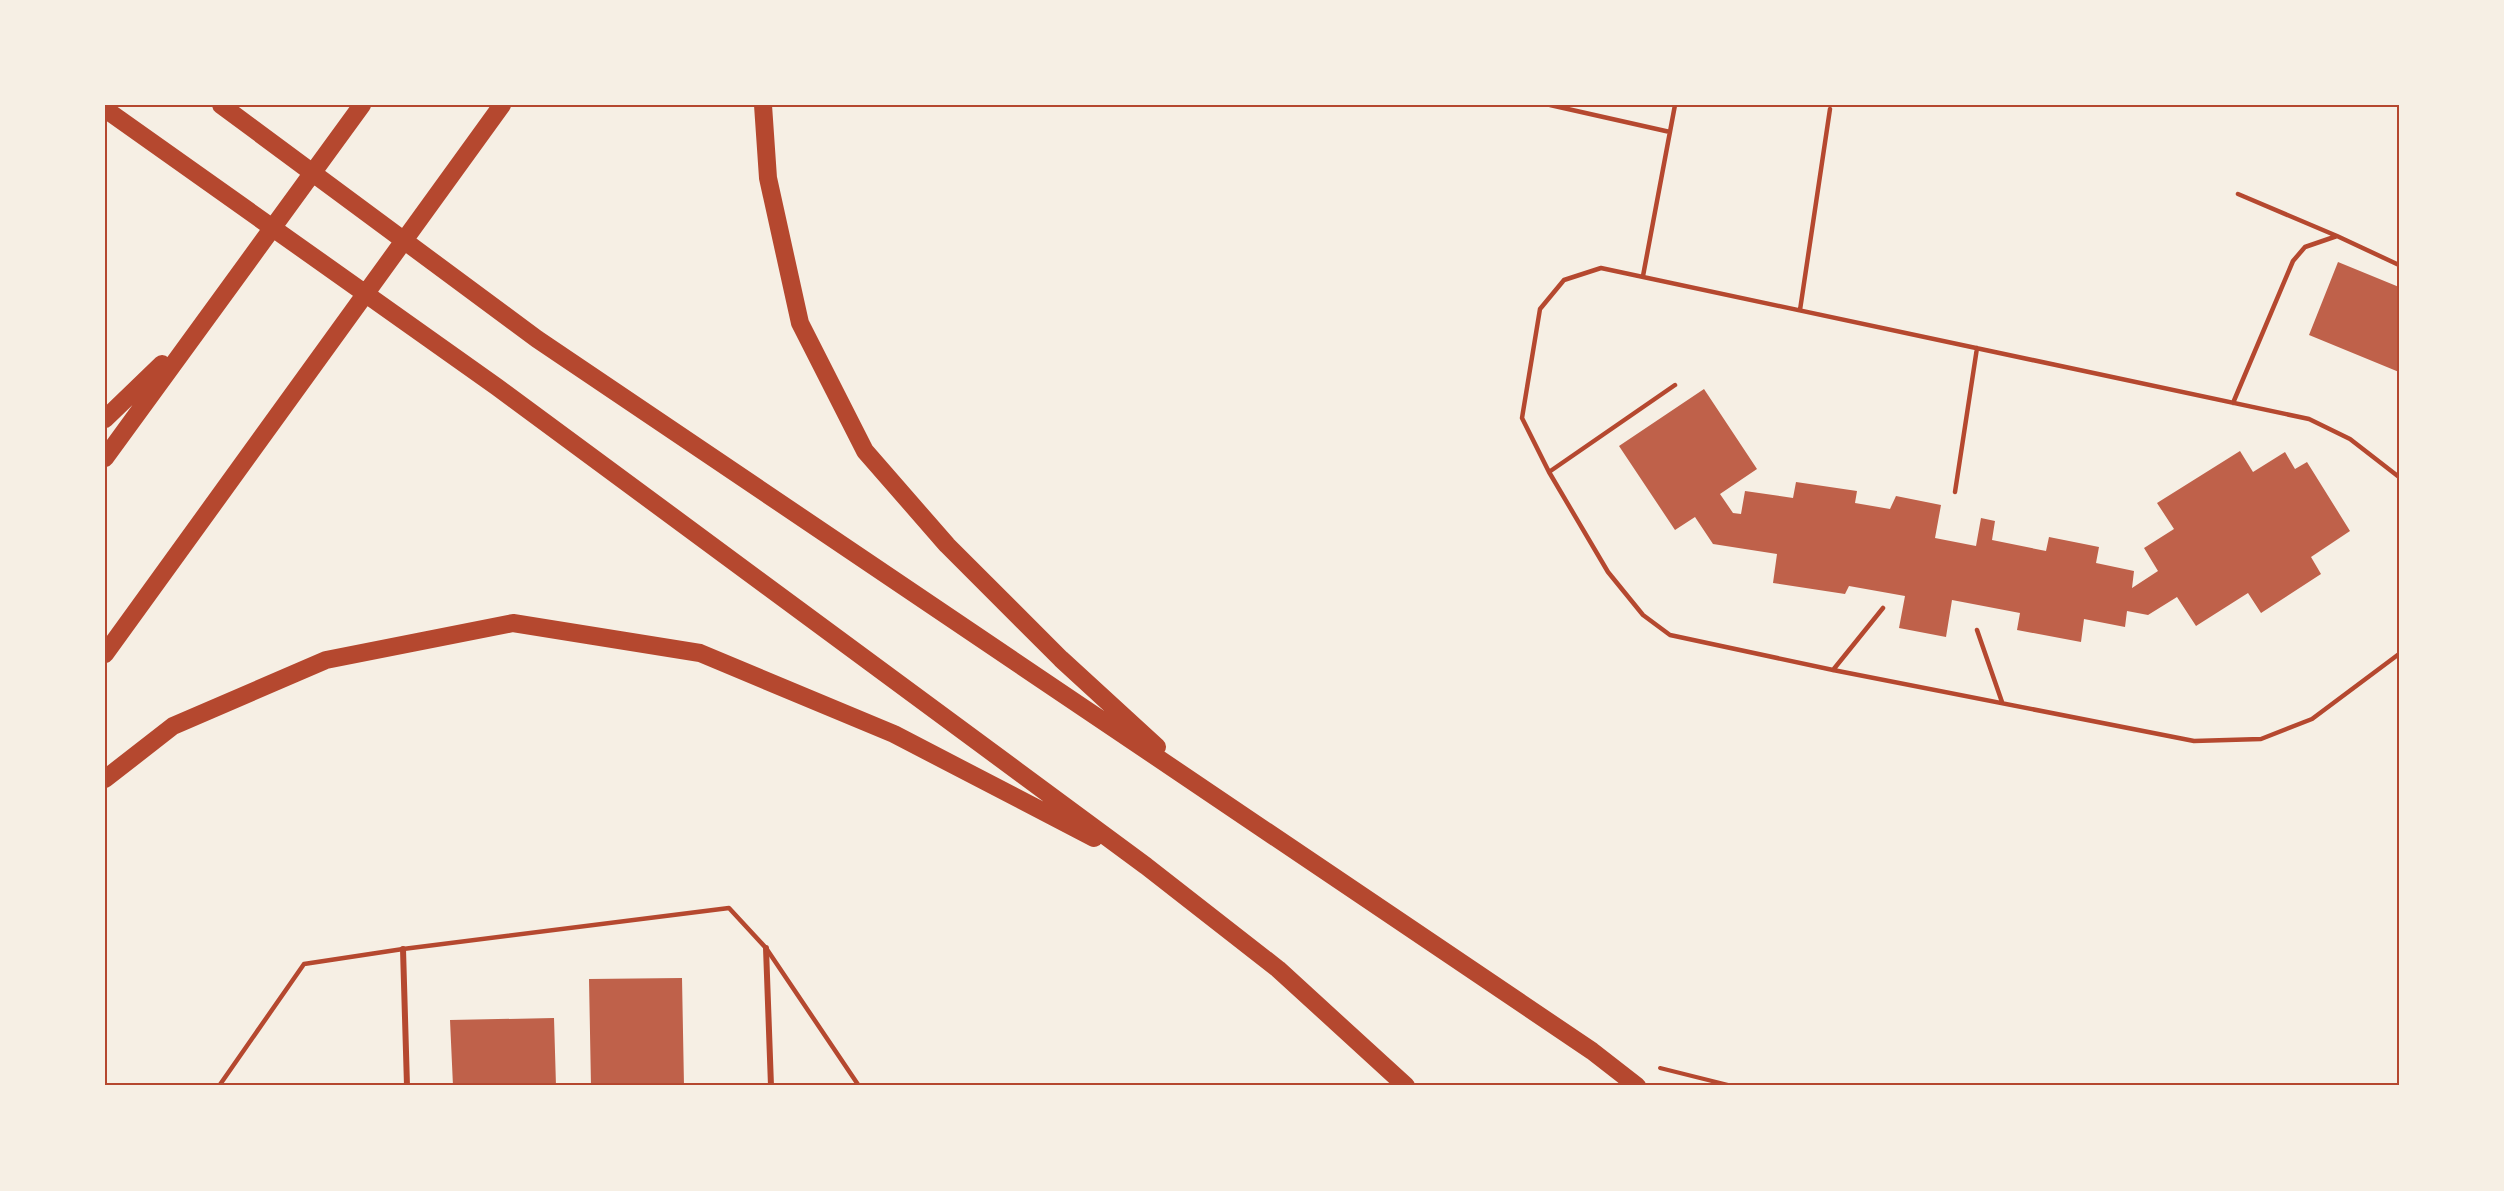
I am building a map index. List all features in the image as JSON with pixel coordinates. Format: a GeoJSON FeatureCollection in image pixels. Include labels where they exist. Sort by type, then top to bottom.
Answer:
{"type":"FeatureCollection","features":[{"type":"Feature","properties":{"kind":"highway"},"geometry":{"type":"LineString","coordinates":[[221,105],[537,339],[1592,1051],[1637,1086]]}},
{"type":"Feature","properties":{"kind":"highway"},"geometry":{"type":"LineString","coordinates":[[105,458],[362,105]]}},
{"type":"Feature","properties":{"kind":"highway"},"geometry":{"type":"LineString","coordinates":[[105,654],[502,105]]}},
{"type":"Feature","properties":{"kind":"highway"},"geometry":{"type":"LineString","coordinates":[[763,105],[768,178],[801,323],[865,451],[955,553],[1060,659],[1202,789]]}},
{"type":"Feature","properties":{"kind":"highway"},"geometry":{"type":"LineString","coordinates":[[105,109],[497,387],[1146,866],[1278,969],[1406,1086]]}},
{"type":"Feature","properties":{"kind":"highway"},"geometry":{"type":"LineString","coordinates":[[105,419],[197,330]]}},
{"type":"Feature","properties":{"kind":"highway"},"geometry":{"type":"LineString","coordinates":[[105,779],[173,726],[326,660],[513,623],[700,653],[894,734],[1146,866]]}},
{"type":"Feature","properties":{"kind":"street"},"geometry":{"type":"LineString","coordinates":[[766,948],[771,1086]]}},
{"type":"Feature","properties":{"kind":"street"},"geometry":{"type":"LineString","coordinates":[[403,949],[407,1086]]}},
{"type":"Feature","properties":{"kind":"lane"},"geometry":{"type":"LineString","coordinates":[[1550,105],[1670,132]]}},
{"type":"Feature","properties":{"kind":"lane"},"geometry":{"type":"LineString","coordinates":[[1643,276],[1675,105]]}},
{"type":"Feature","properties":{"kind":"lane"},"geometry":{"type":"LineString","coordinates":[[1800,310],[1830,109]]}},
{"type":"Feature","properties":{"kind":"lane"},"geometry":{"type":"LineString","coordinates":[[2238,194],[2337,236],[2399,266]]}},
{"type":"Feature","properties":{"kind":"lane"},"geometry":{"type":"LineString","coordinates":[[2233,403],[2293,261],[2305,248],[2337,236]]}},
{"type":"Feature","properties":{"kind":"lane"},"geometry":{"type":"LineString","coordinates":[[2399,477],[2350,439],[2309,419],[1601,268],[1564,280],[1539,309],[1522,418],[1549,472],[1608,572],[1643,615],[1670,635],[1833,670],[2194,741],[2260,739],[2312,719],[2399,654]]}},
{"type":"Feature","properties":{"kind":"lane"},"geometry":{"type":"LineString","coordinates":[[1955,492],[1977,348]]}},
{"type":"Feature","properties":{"kind":"lane"},"geometry":{"type":"LineString","coordinates":[[1549,472],[1675,385]]}},
{"type":"Feature","properties":{"kind":"lane"},"geometry":{"type":"LineString","coordinates":[[1833,670],[1883,608]]}},
{"type":"Feature","properties":{"kind":"lane"},"geometry":{"type":"LineString","coordinates":[[1977,630],[2002,702]]}},
{"type":"Feature","properties":{"kind":"lane"},"geometry":{"type":"LineString","coordinates":[[219,1086],[304,964],[403,949],[729,909],[766,948],[859,1086]]}},
{"type":"Feature","properties":{"kind":"building"},"geometry":{"type":"Polygon","coordinates":[[[2338,262],[2399,287],[2399,372],[2309,335],[2338,262]]]}},
{"type":"Feature","properties":{"kind":"building"},"geometry":{"type":"Polygon","coordinates":[[[1704,389],[1757,469],[1720,494],[1733,513],[1741,514],[1745,491],[1793,498],[1796,482],[1857,491],[1855,503],[1890,509],[1896,496],[1941,505],[1935,538],[1976,546],[1981,518],[1995,521],[1992,540],[2046,551],[2049,537],[2099,547],[2096,563],[2134,571],[2132,588],[2158,571],[2144,548],[2174,529],[2157,503],[2240,451],[2253,472],[2285,452],[2295,469],[2307,462],[2350,531],[2311,557],[2321,574],[2261,613],[2248,593],[2196,626],[2177,597],[2148,615],[2127,611],[2125,627],[2084,619],[2081,642],[2017,630],[2020,613],[1952,600],[1946,637],[1899,628],[1905,596],[1849,586],[1845,594],[1773,583],[1777,554],[1713,544],[1695,517],[1675,530],[1619,446],[1704,389]]]}},
{"type":"Feature","properties":{"kind":"building"},"geometry":{"type":"Polygon","coordinates":[[[682,978],[684,1086],[591,1086],[589,979],[682,978]]]}},
{"type":"Feature","properties":{"kind":"building"},"geometry":{"type":"Polygon","coordinates":[[[554,1018],[556,1086],[453,1086],[450,1020],[554,1018]]]}}]}
